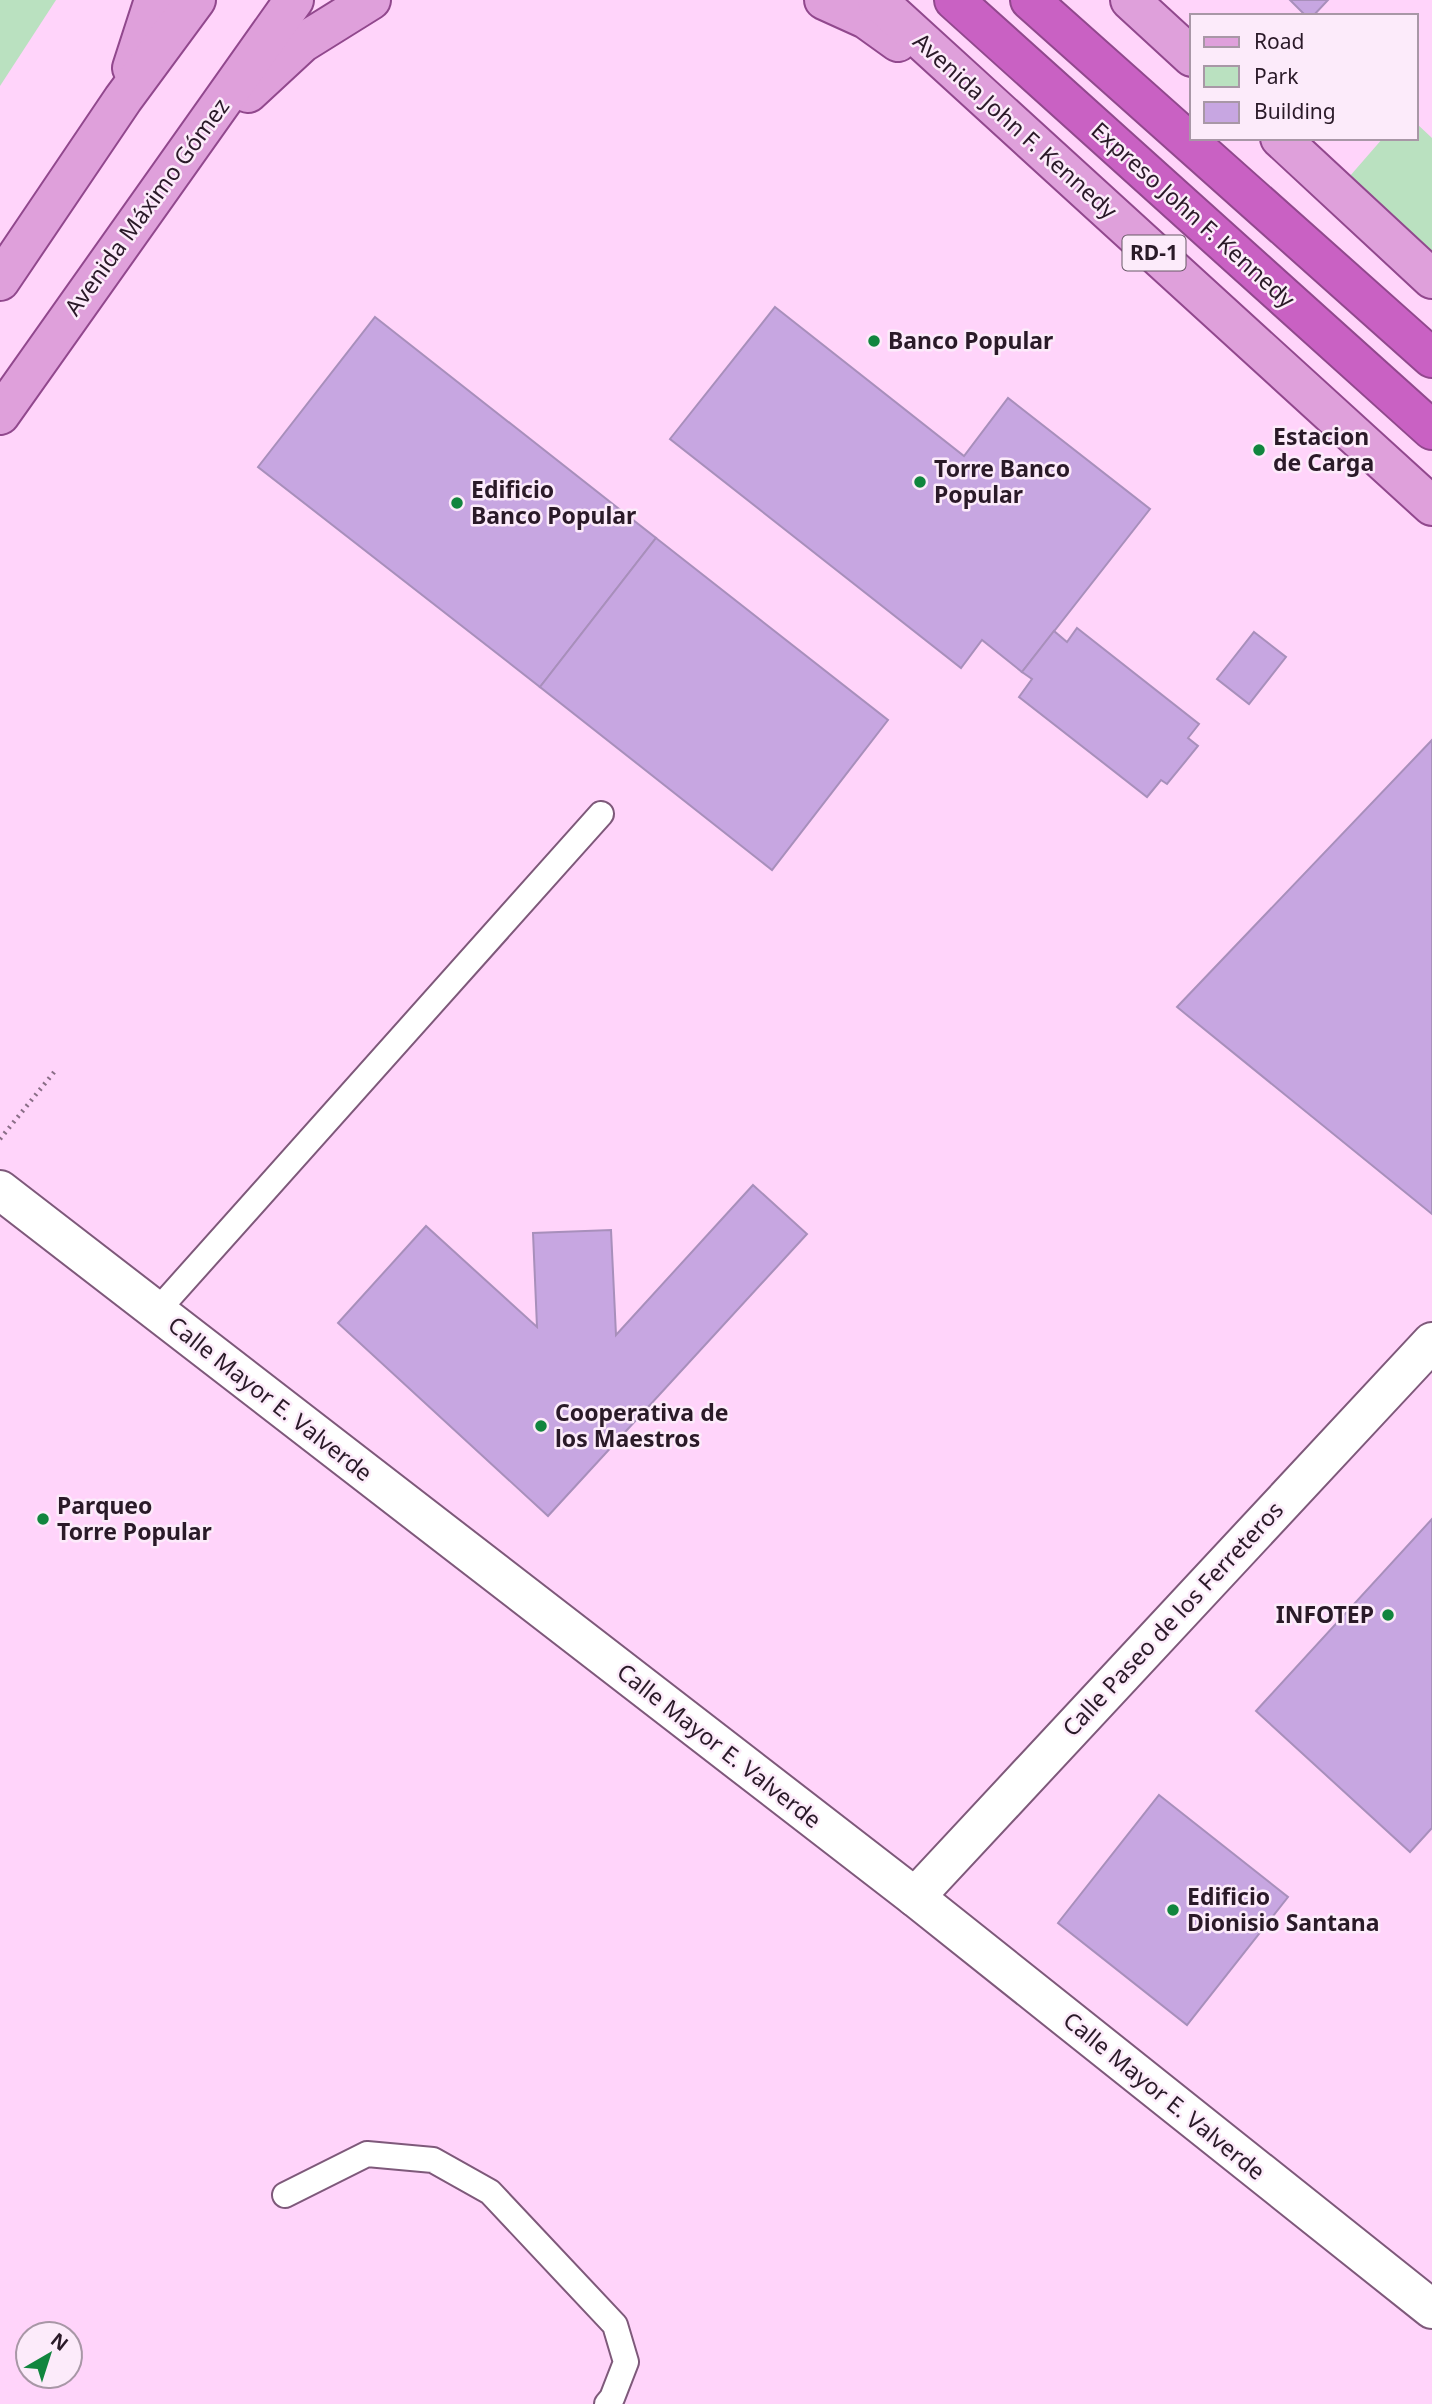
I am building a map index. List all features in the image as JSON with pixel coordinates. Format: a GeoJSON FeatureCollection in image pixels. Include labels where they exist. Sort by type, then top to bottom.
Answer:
{"type":"FeatureCollection","features":[{"type":"Feature","properties":{"kind":"highway","name":"Expreso John F. Kennedy"},"geometry":{"type":"LineString","coordinates":[[954,0],[1432,430]]}},
{"type":"Feature","properties":{"kind":"highway"},"geometry":{"type":"LineString","coordinates":[[1030,0],[1432,358]]}},
{"type":"Feature","properties":{"kind":"main road"},"geometry":{"type":"LineString","coordinates":[[122,99],[154,0]]}},
{"type":"Feature","properties":{"kind":"main road"},"geometry":{"type":"LineString","coordinates":[[0,281],[122,99],[196,0]]}},
{"type":"Feature","properties":{"kind":"main road","name":"Avenida Máximo Gómez"},"geometry":{"type":"LineString","coordinates":[[0,415],[294,0]]}},
{"type":"Feature","properties":{"kind":"main road"},"geometry":{"type":"LineString","coordinates":[[193,144],[302,43],[371,0]]}},
{"type":"Feature","properties":{"kind":"main road"},"geometry":{"type":"LineString","coordinates":[[824,0],[866,19],[1021,132]]}},
{"type":"Feature","properties":{"kind":"main road","name":"Avenida John F. Kennedy"},"geometry":{"type":"LineString","coordinates":[[877,0],[1432,506]]}},
{"type":"Feature","properties":{"kind":"main road"},"geometry":{"type":"LineString","coordinates":[[1132,1],[1190,55]]}},
{"type":"Feature","properties":{"kind":"main road"},"geometry":{"type":"LineString","coordinates":[[1282,140],[1432,279]]}},
{"type":"Feature","properties":{"kind":"street","name":"Calle Mayor E. Valverde"},"geometry":{"type":"LineString","coordinates":[[0,1190],[915,1897],[1432,2309]]}},
{"type":"Feature","properties":{"kind":"street","name":"Calle Paseo de los Ferreteros"},"geometry":{"type":"LineString","coordinates":[[915,1897],[1432,1342]]}},
{"type":"Feature","properties":{"kind":"lane"},"geometry":{"type":"LineString","coordinates":[[158,1311],[601,814]]}},
{"type":"Feature","properties":{"kind":"lane"},"geometry":{"type":"LineString","coordinates":[[285,2195],[367,2154],[433,2160],[490,2192],[615,2325],[626,2362],[607,2404]]}},
{"type":"Feature","properties":{"kind":"path"},"geometry":{"type":"LineString","coordinates":[[0,1139],[55,1071]]}},
{"type":"Feature","properties":{"kind":"green space"},"geometry":{"type":"Polygon","coordinates":[[[0,0],[56,0],[0,86],[0,0]]]}},
{"type":"Feature","properties":{"kind":"green space"},"geometry":{"type":"Polygon","coordinates":[[[1418,125],[1432,138],[1432,265],[1343,184],[1381,140],[1418,140],[1418,125]]]}},
{"type":"Feature","properties":{"kind":"building"},"geometry":{"type":"Polygon","coordinates":[[[1290,0],[1328,0],[1315,14],[1304,14],[1290,0]]]}},
{"type":"Feature","properties":{"kind":"building","name":"Torre Banco Popular"},"geometry":{"type":"Polygon","coordinates":[[[775,307],[964,456],[1008,398],[1150,509],[1022,672],[982,640],[961,668],[670,439],[775,307]]]}},
{"type":"Feature","properties":{"kind":"building","name":"Edificio Banco Popular"},"geometry":{"type":"Polygon","coordinates":[[[375,317],[656,538],[540,687],[258,467],[375,317]]]}},
{"type":"Feature","properties":{"kind":"building"},"geometry":{"type":"Polygon","coordinates":[[[656,538],[888,720],[772,870],[540,687],[656,538]]]}},
{"type":"Feature","properties":{"kind":"building"},"geometry":{"type":"Polygon","coordinates":[[[1077,628],[1199,724],[1188,738],[1198,746],[1167,784],[1161,780],[1147,797],[1019,697],[1032,679],[1022,672],[1054,631],[1067,642],[1077,628]]]}},
{"type":"Feature","properties":{"kind":"building"},"geometry":{"type":"Polygon","coordinates":[[[1254,632],[1286,657],[1249,704],[1217,679],[1254,632]]]}},
{"type":"Feature","properties":{"kind":"building"},"geometry":{"type":"Polygon","coordinates":[[[1432,740],[1432,1214],[1177,1007],[1432,740]]]}},
{"type":"Feature","properties":{"kind":"building","name":"Cooperativa de los Maestros"},"geometry":{"type":"Polygon","coordinates":[[[753,1185],[807,1234],[548,1516],[338,1323],[426,1226],[537,1327],[533,1233],[611,1230],[616,1335],[753,1185]]]}},
{"type":"Feature","properties":{"kind":"building","name":"INFOTEP"},"geometry":{"type":"Polygon","coordinates":[[[1432,1519],[1432,1828],[1410,1852],[1256,1711],[1432,1519]]]}},
{"type":"Feature","properties":{"kind":"building","name":"Edificio Dionisio Santana"},"geometry":{"type":"Polygon","coordinates":[[[1159,1795],[1288,1897],[1187,2025],[1058,1923],[1159,1795]]]}},
{"type":"Feature","properties":{"kind":"place","name":"Banco Popular"},"geometry":{"type":"Point","coordinates":[874,341]}},
{"type":"Feature","properties":{"kind":"place","name":"Estacion de Carga"},"geometry":{"type":"Point","coordinates":[1259,450]}},
{"type":"Feature","properties":{"kind":"place","name":"Torre Banco Popular"},"geometry":{"type":"Point","coordinates":[920,482]}},
{"type":"Feature","properties":{"kind":"place","name":"Edificio Banco Popular"},"geometry":{"type":"Point","coordinates":[457,503]}},
{"type":"Feature","properties":{"kind":"place","name":"Cooperativa de los Maestros"},"geometry":{"type":"Point","coordinates":[541,1426]}},
{"type":"Feature","properties":{"kind":"place","name":"Parqueo Torre Popular"},"geometry":{"type":"Point","coordinates":[43,1519]}},
{"type":"Feature","properties":{"kind":"place","name":"INFOTEP"},"geometry":{"type":"Point","coordinates":[1388,1615]}},
{"type":"Feature","properties":{"kind":"place","name":"Edificio Dionisio Santana"},"geometry":{"type":"Point","coordinates":[1173,1910]}}]}
